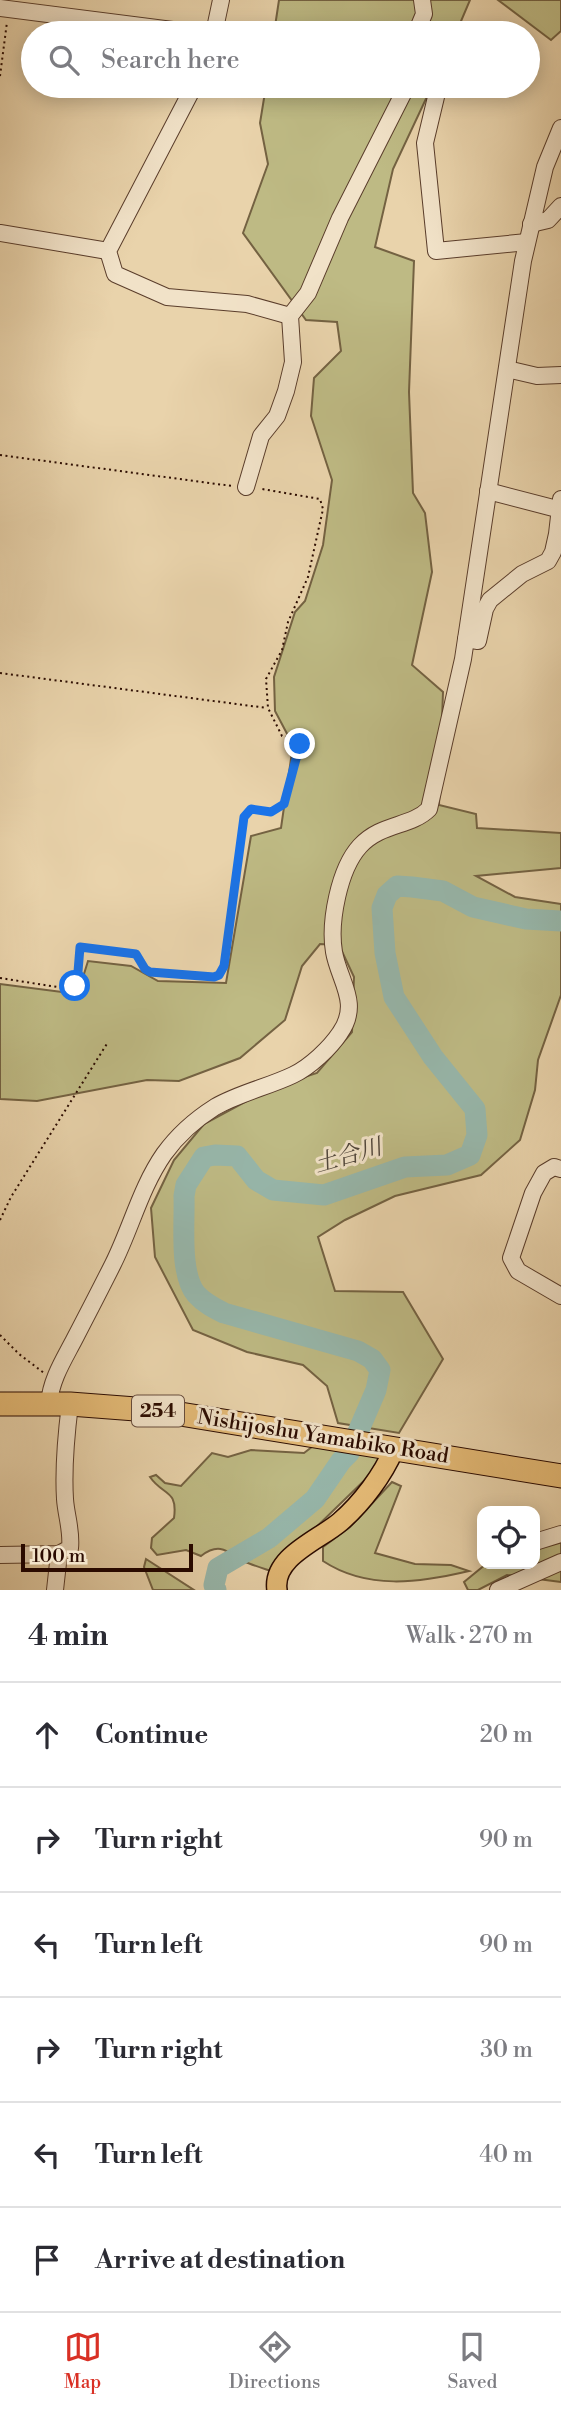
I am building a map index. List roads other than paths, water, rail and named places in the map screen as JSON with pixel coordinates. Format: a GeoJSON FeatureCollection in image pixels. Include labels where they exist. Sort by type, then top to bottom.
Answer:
{"type":"FeatureCollection","features":[{"type":"Feature","properties":{"kind":"highway","name":"Nishijoshu Yamabiko Road"},"geometry":{"type":"LineString","coordinates":[[0,1404],[59,1404],[162,1411],[561,1476]]}},
{"type":"Feature","properties":{"kind":"main road"},"geometry":{"type":"LineString","coordinates":[[277,1590],[278,1575],[285,1564],[353,1509],[386,1466],[386,1448]]}},
{"type":"Feature","properties":{"kind":"street"},"geometry":{"type":"LineString","coordinates":[[217,21],[221,0]]}},
{"type":"Feature","properties":{"kind":"street"},"geometry":{"type":"LineString","coordinates":[[421,21],[424,14],[422,0]]}},
{"type":"Feature","properties":{"kind":"street"},"geometry":{"type":"LineString","coordinates":[[4,9],[100,21]]}},
{"type":"Feature","properties":{"kind":"street"},"geometry":{"type":"LineString","coordinates":[[188,98],[108,251],[115,274],[167,297],[247,304],[290,316]]}},
{"type":"Feature","properties":{"kind":"street"},"geometry":{"type":"LineString","coordinates":[[246,487],[261,436],[277,416],[286,391],[293,362],[290,316],[309,293],[340,218],[401,98]]}},
{"type":"Feature","properties":{"kind":"street"},"geometry":{"type":"LineString","coordinates":[[436,98],[425,143],[436,251],[527,242]]}},
{"type":"Feature","properties":{"kind":"street"},"geometry":{"type":"LineString","coordinates":[[0,1555],[59,1554],[70,1548],[59,1404],[53,1381],[114,1262],[150,1178],[165,1153],[185,1130],[215,1107],[296,1074],[323,1052],[341,1032],[350,1012],[346,984],[334,955],[332,932],[347,866],[360,846],[383,829],[422,816],[429,809],[466,639],[527,242],[545,167],[561,128]]}},
{"type":"Feature","properties":{"kind":"street"},"geometry":{"type":"LineString","coordinates":[[531,224],[548,220],[561,206]]}},
{"type":"Feature","properties":{"kind":"street"},"geometry":{"type":"LineString","coordinates":[[0,233],[108,251]]}},
{"type":"Feature","properties":{"kind":"street"},"geometry":{"type":"LineString","coordinates":[[506,369],[537,376],[561,375]]}},
{"type":"Feature","properties":{"kind":"street"},"geometry":{"type":"LineString","coordinates":[[488,491],[561,510]]}},
{"type":"Feature","properties":{"kind":"street"},"geometry":{"type":"LineString","coordinates":[[466,639],[478,641],[485,609],[490,600],[522,574],[548,561],[555,543],[561,499]]}},
{"type":"Feature","properties":{"kind":"street"},"geometry":{"type":"LineString","coordinates":[[561,1169],[554,1167],[544,1173],[533,1193],[511,1258],[518,1271],[561,1296]]}},
{"type":"Feature","properties":{"kind":"street"},"geometry":{"type":"LineString","coordinates":[[540,1540],[561,1534]]}},
{"type":"Feature","properties":{"kind":"street"},"geometry":{"type":"LineString","coordinates":[[55,1590],[59,1554]]}},
{"type":"Feature","properties":{"kind":"street"},"geometry":{"type":"LineString","coordinates":[[498,1590],[561,1562]]}},
{"type":"Feature","properties":{"kind":"waterway","name":"土合川"},"geometry":{"type":"LineString","coordinates":[[216,1590],[214,1585],[218,1568],[269,1538],[315,1499],[349,1453],[376,1390],[380,1370],[372,1359],[358,1351],[224,1313],[199,1297],[191,1285],[185,1261],[186,1185],[204,1157],[215,1155],[237,1156],[256,1180],[273,1190],[324,1195],[405,1167],[447,1165],[470,1155],[477,1135],[475,1109],[433,1057],[394,997],[385,953],[382,908],[387,895],[397,886],[443,891],[473,907],[526,919],[561,921]]}}]}
